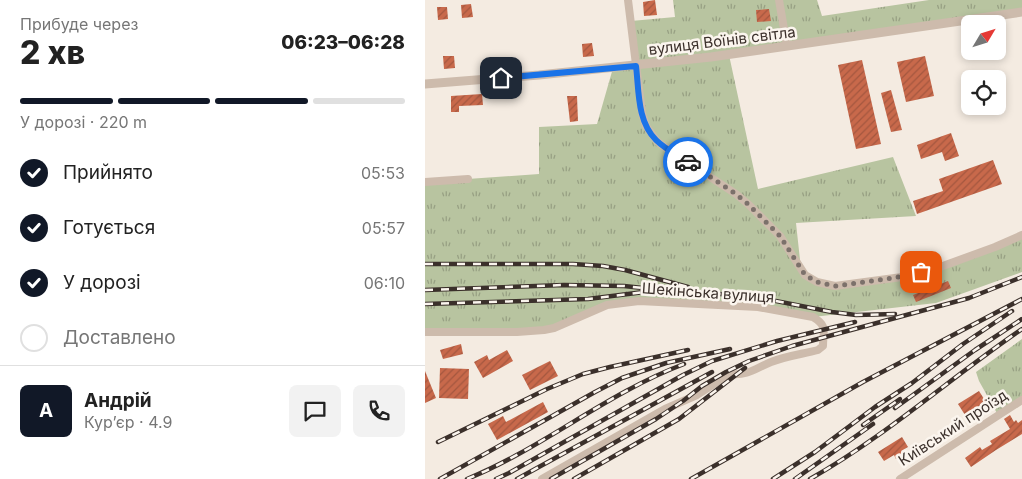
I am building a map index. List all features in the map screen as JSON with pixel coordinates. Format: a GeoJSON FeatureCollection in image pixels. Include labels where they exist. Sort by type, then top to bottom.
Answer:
{"type":"FeatureCollection","features":[{"type":"Feature","properties":{"kind":"street"},"geometry":{"type":"LineString","coordinates":[[628,0],[642,113],[646,126],[663,146],[748,204],[780,236],[801,269],[811,279],[835,286],[893,278],[940,267],[1022,235]]}},
{"type":"Feature","properties":{"kind":"street"},"geometry":{"type":"LineString","coordinates":[[779,0],[787,46]]}},
{"type":"Feature","properties":{"kind":"street","name":"вулиця Воїнів світла"},"geometry":{"type":"LineString","coordinates":[[425,84],[636,66],[711,57],[1022,12]]}},
{"type":"Feature","properties":{"kind":"street"},"geometry":{"type":"LineString","coordinates":[[425,182],[468,179]]}},
{"type":"Feature","properties":{"kind":"street","name":"Шекінська вулиця"},"geometry":{"type":"LineString","coordinates":[[425,332],[517,332],[544,330],[554,328],[607,305],[639,301],[758,307],[813,317],[823,325],[823,346],[818,350],[772,362],[749,373],[730,374],[697,395],[665,409],[543,479]]}},
{"type":"Feature","properties":{"kind":"street","name":"Київський проїзд"},"geometry":{"type":"LineString","coordinates":[[900,479],[1022,400]]}},
{"type":"Feature","properties":{"kind":"green space"},"geometry":{"type":"Polygon","coordinates":[[[673,0],[817,0],[822,16],[929,0],[1022,0],[1022,12],[1002,15],[961,15],[961,21],[729,55],[758,189],[893,157],[916,216],[796,223],[801,269],[823,284],[902,277],[1022,235],[1022,272],[936,303],[813,317],[758,307],[639,301],[607,305],[554,328],[425,332],[425,182],[539,174],[539,127],[597,124],[613,68],[636,65],[631,21],[675,17],[673,0]]]}},
{"type":"Feature","properties":{"kind":"green space"},"geometry":{"type":"Polygon","coordinates":[[[1022,339],[1022,400],[998,415],[976,372],[1022,339]]]}},
{"type":"Feature","properties":{"kind":"building"},"geometry":{"type":"Polygon","coordinates":[[[655,0],[657,15],[644,16],[643,2],[655,0]]]}},
{"type":"Feature","properties":{"kind":"building"},"geometry":{"type":"Polygon","coordinates":[[[471,4],[473,17],[462,18],[461,5],[471,4]]]}},
{"type":"Feature","properties":{"kind":"building"},"geometry":{"type":"Polygon","coordinates":[[[437,7],[447,7],[448,19],[438,20],[437,7]]]}},
{"type":"Feature","properties":{"kind":"building"},"geometry":{"type":"Polygon","coordinates":[[[769,9],[771,21],[757,22],[756,10],[769,9]]]}},
{"type":"Feature","properties":{"kind":"building"},"geometry":{"type":"Polygon","coordinates":[[[592,43],[594,56],[583,57],[582,44],[592,43]]]}},
{"type":"Feature","properties":{"kind":"building"},"geometry":{"type":"Polygon","coordinates":[[[443,56],[454,56],[455,68],[444,69],[443,56]]]}},
{"type":"Feature","properties":{"kind":"building"},"geometry":{"type":"Polygon","coordinates":[[[925,56],[934,96],[906,102],[897,62],[925,56]]]}},
{"type":"Feature","properties":{"kind":"building"},"geometry":{"type":"Polygon","coordinates":[[[862,60],[881,144],[856,149],[838,65],[862,60]]]}},
{"type":"Feature","properties":{"kind":"building"},"geometry":{"type":"Polygon","coordinates":[[[891,90],[902,130],[891,132],[881,93],[891,90]]]}},
{"type":"Feature","properties":{"kind":"building"},"geometry":{"type":"Polygon","coordinates":[[[482,94],[483,105],[459,106],[459,112],[451,112],[451,96],[482,94]]]}},
{"type":"Feature","properties":{"kind":"building"},"geometry":{"type":"Polygon","coordinates":[[[567,96],[577,96],[578,121],[570,122],[567,96]]]}},
{"type":"Feature","properties":{"kind":"building"},"geometry":{"type":"Polygon","coordinates":[[[951,133],[959,156],[945,161],[942,152],[921,159],[917,145],[951,133]]]}},
{"type":"Feature","properties":{"kind":"building"},"geometry":{"type":"Polygon","coordinates":[[[993,160],[1002,184],[917,214],[913,201],[943,191],[939,179],[993,160]]]}},
{"type":"Feature","properties":{"kind":"building"},"geometry":{"type":"Polygon","coordinates":[[[948,281],[951,288],[916,302],[913,295],[948,281]]]}},
{"type":"Feature","properties":{"kind":"building"},"geometry":{"type":"Polygon","coordinates":[[[461,344],[463,354],[443,359],[440,350],[461,344]]]}},
{"type":"Feature","properties":{"kind":"building"},"geometry":{"type":"Polygon","coordinates":[[[507,350],[513,361],[483,378],[474,362],[487,355],[489,360],[507,350]]]}},
{"type":"Feature","properties":{"kind":"building"},"geometry":{"type":"Polygon","coordinates":[[[550,361],[558,376],[530,390],[522,375],[550,361]]]}},
{"type":"Feature","properties":{"kind":"building"},"geometry":{"type":"Polygon","coordinates":[[[440,368],[469,369],[468,399],[439,398],[440,368]]]}},
{"type":"Feature","properties":{"kind":"building"},"geometry":{"type":"Polygon","coordinates":[[[425,371],[436,398],[425,403],[425,371]]]}},
{"type":"Feature","properties":{"kind":"building"},"geometry":{"type":"Polygon","coordinates":[[[979,391],[986,402],[965,415],[958,404],[979,391]]]}},
{"type":"Feature","properties":{"kind":"building"},"geometry":{"type":"Polygon","coordinates":[[[543,402],[548,412],[497,440],[488,424],[503,416],[506,422],[543,402]]]}},
{"type":"Feature","properties":{"kind":"building"},"geometry":{"type":"Polygon","coordinates":[[[1010,415],[1014,422],[1016,420],[1018,423],[1022,420],[1022,434],[971,467],[965,458],[980,447],[982,450],[992,444],[990,441],[1010,429],[1004,419],[1010,415]]]}},
{"type":"Feature","properties":{"kind":"building"},"geometry":{"type":"Polygon","coordinates":[[[902,437],[908,447],[901,451],[904,455],[896,459],[894,455],[884,461],[878,452],[902,437]]]}},
{"type":"Feature","properties":{"kind":"railway"},"geometry":{"type":"LineString","coordinates":[[425,264],[573,264],[603,266],[688,287]]}},
{"type":"Feature","properties":{"kind":"railway"},"geometry":{"type":"LineString","coordinates":[[551,479],[656,419],[702,386],[749,361],[792,346],[969,298],[1022,277]]}},
{"type":"Feature","properties":{"kind":"railway"},"geometry":{"type":"LineString","coordinates":[[425,290],[564,285],[643,288]]}},
{"type":"Feature","properties":{"kind":"railway"},"geometry":{"type":"LineString","coordinates":[[425,304],[588,299],[644,292],[671,291],[756,297],[856,315],[895,314]]}},
{"type":"Feature","properties":{"kind":"railway"},"geometry":{"type":"LineString","coordinates":[[691,479],[863,382],[1022,299]]}},
{"type":"Feature","properties":{"kind":"railway"},"geometry":{"type":"LineString","coordinates":[[773,479],[815,452],[963,344],[1012,311]]}},
{"type":"Feature","properties":{"kind":"railway"},"geometry":{"type":"LineString","coordinates":[[895,408],[975,350],[1022,319]]}},
{"type":"Feature","properties":{"kind":"railway"},"geometry":{"type":"LineString","coordinates":[[496,479],[683,375],[712,361],[777,341],[855,322]]}},
{"type":"Feature","properties":{"kind":"railway"},"geometry":{"type":"LineString","coordinates":[[810,479],[891,426],[1022,329]]}},
{"type":"Feature","properties":{"kind":"railway"},"geometry":{"type":"LineString","coordinates":[[440,479],[622,378],[666,363],[730,349]]}},
{"type":"Feature","properties":{"kind":"railway"},"geometry":{"type":"LineString","coordinates":[[438,442],[547,389],[583,374],[688,350]]}},
{"type":"Feature","properties":{"kind":"railway"},"geometry":{"type":"LineString","coordinates":[[467,479],[522,452],[628,390],[684,364]]}},
{"type":"Feature","properties":{"kind":"railway"},"geometry":{"type":"LineString","coordinates":[[574,479],[679,419],[745,368]]}},
{"type":"Feature","properties":{"kind":"railway"},"geometry":{"type":"LineString","coordinates":[[517,479],[712,372]]}},
{"type":"Feature","properties":{"kind":"railway"},"geometry":{"type":"LineString","coordinates":[[863,425],[900,399]]}},
{"type":"Feature","properties":{"kind":"railway"},"geometry":{"type":"LineString","coordinates":[[795,479],[873,424]]}},
{"type":"Feature","properties":{"kind":"way so far"},"geometry":{"type":"LineString","coordinates":[[688,162],[736,194],[760,215],[790,249],[805,275],[817,282],[835,286],[902,277],[921,272]]}},
{"type":"Feature","properties":{"kind":"route"},"geometry":{"type":"LineString","coordinates":[[501,78],[636,66],[642,113],[646,126],[657,141],[688,162]]}}]}
